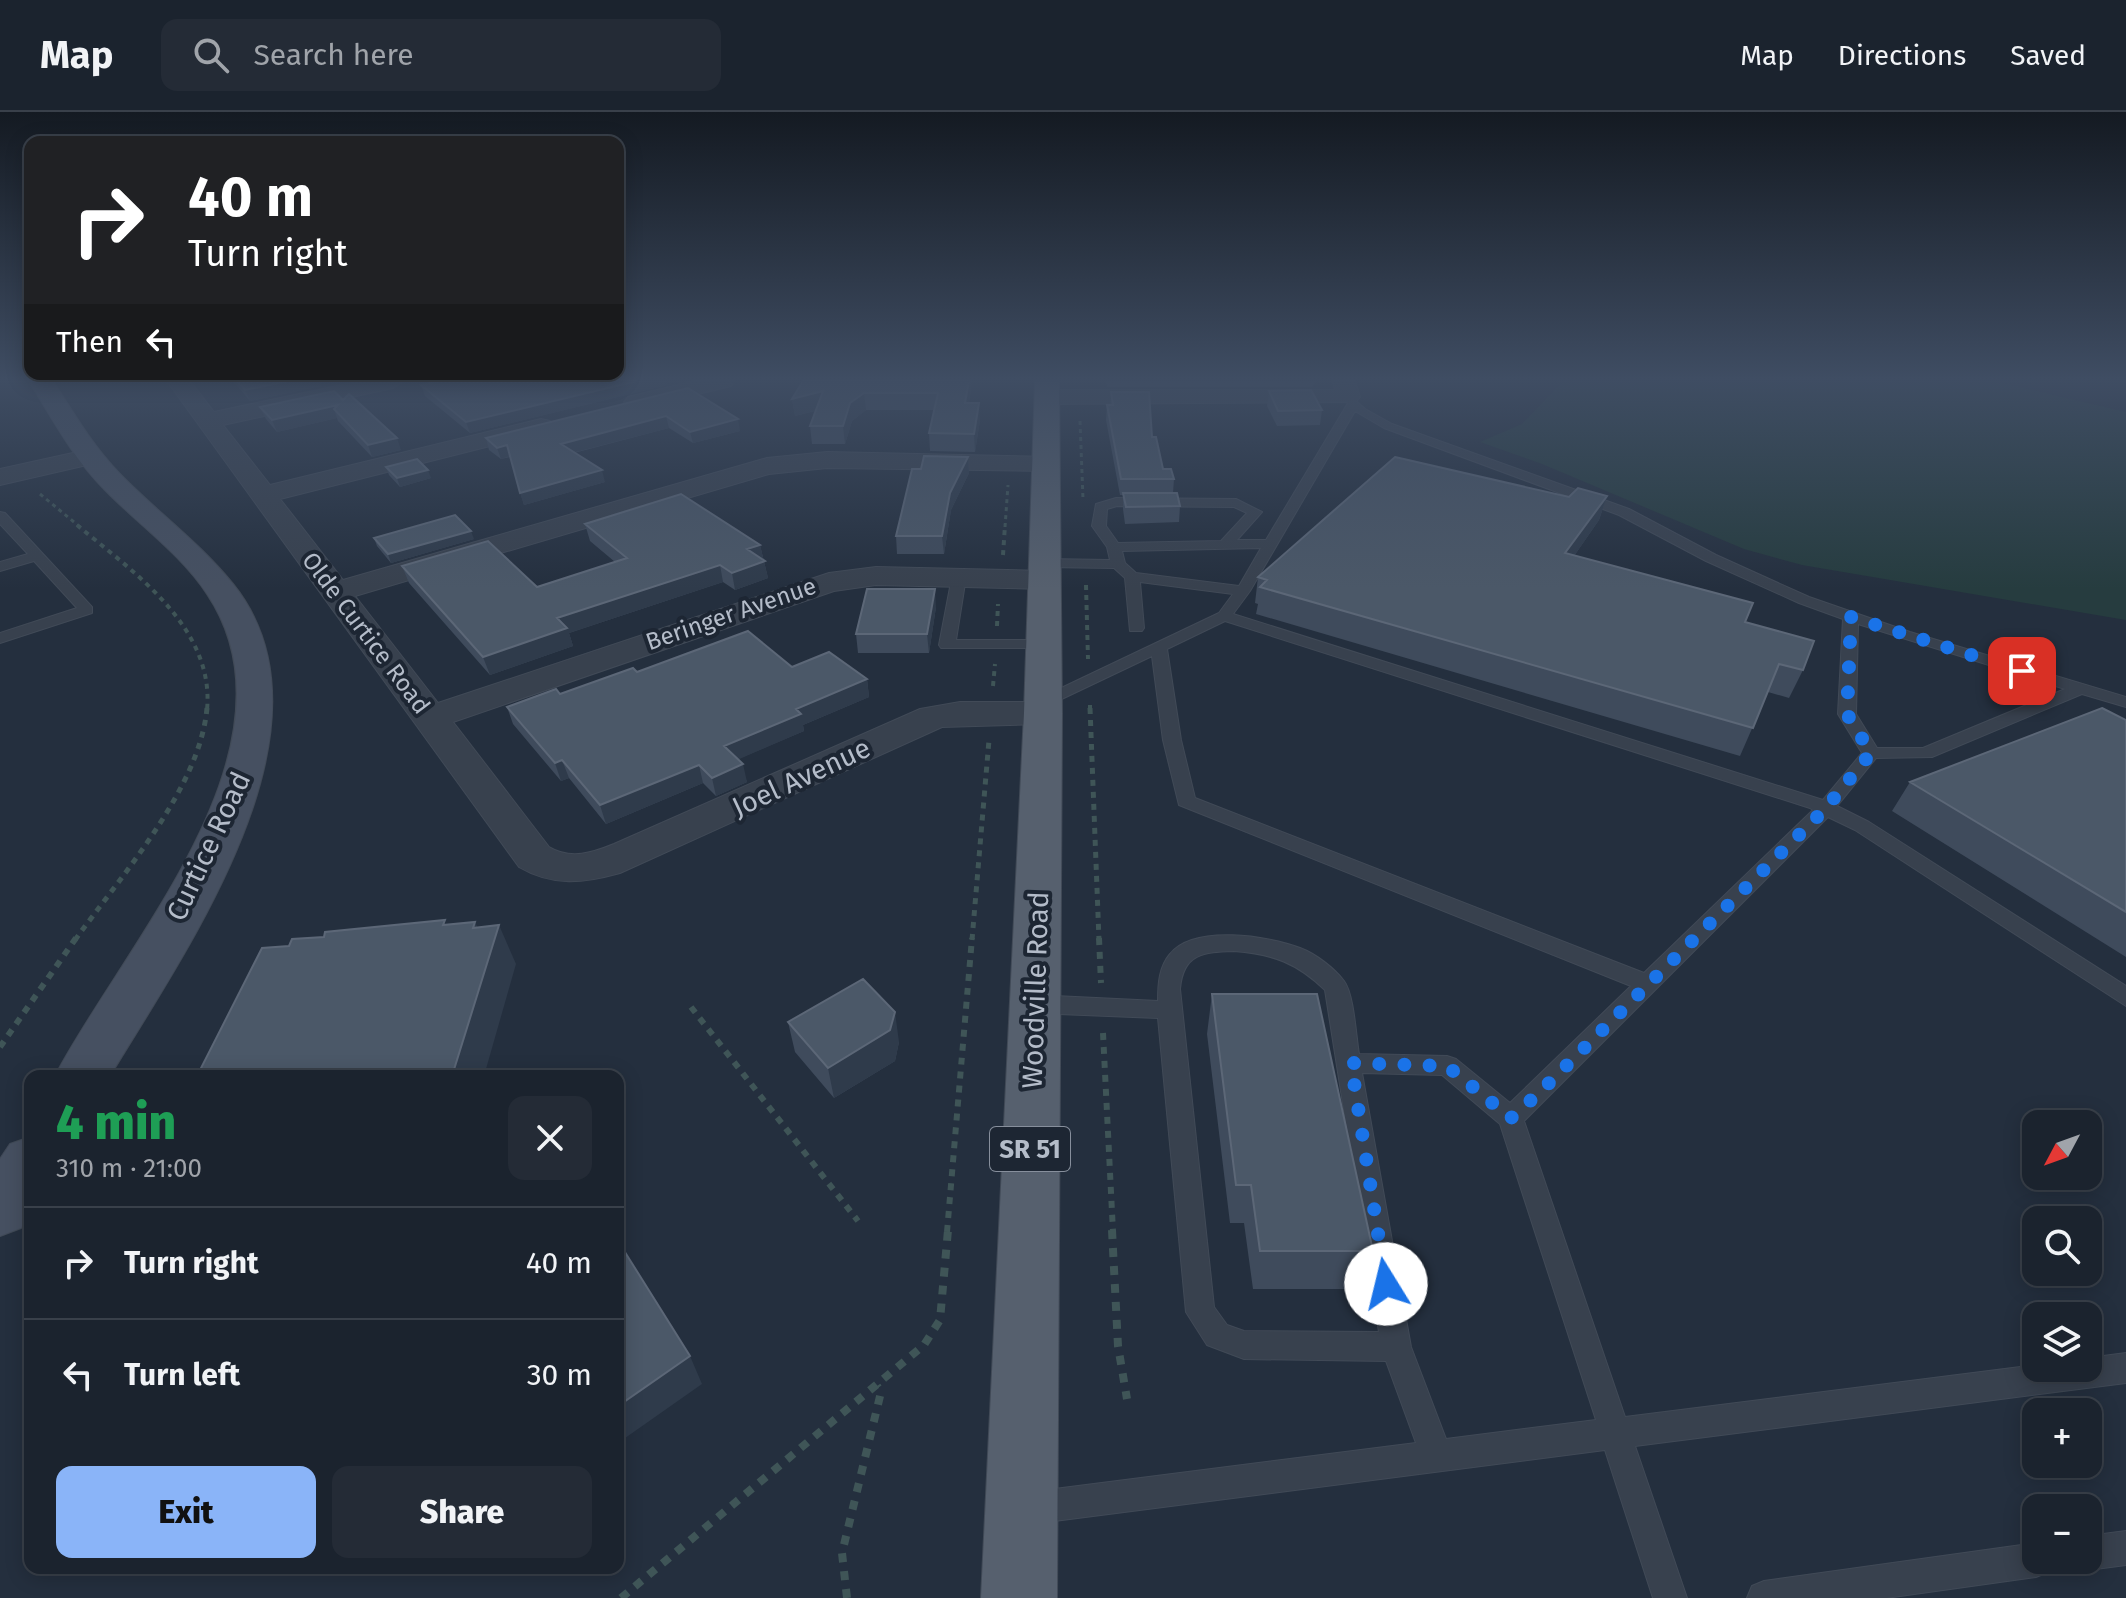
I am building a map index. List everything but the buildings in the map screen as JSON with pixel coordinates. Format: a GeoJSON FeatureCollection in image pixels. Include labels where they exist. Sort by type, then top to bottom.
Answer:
{"type":"FeatureCollection","features":[{"type":"Feature","properties":{"kind":"main road","name":"Woodville Road"},"geometry":{"type":"LineString","coordinates":[[1015,1596],[1044,645],[1046,450]]}},
{"type":"Feature","properties":{"kind":"street","name":"Curtice Road"},"geometry":{"type":"LineString","coordinates":[[86,1070],[181,911],[220,834],[246,770],[256,705],[254,657],[237,612],[211,579],[87,450]]}},
{"type":"Feature","properties":{"kind":"street","name":"Olde Curtice Road"},"geometry":{"type":"LineString","coordinates":[[229,450],[534,857],[553,869],[565,870]]}},
{"type":"Feature","properties":{"kind":"street"},"geometry":{"type":"LineString","coordinates":[[262,495],[442,450]]}},
{"type":"Feature","properties":{"kind":"street"},"geometry":{"type":"LineString","coordinates":[[9,475],[91,457]]}},
{"type":"Feature","properties":{"kind":"street"},"geometry":{"type":"LineString","coordinates":[[335,592],[767,466],[827,460],[1046,463]]}},
{"type":"Feature","properties":{"kind":"street","name":"Beringer Avenue"},"geometry":{"type":"LineString","coordinates":[[430,718],[815,585],[860,577],[958,586],[1045,571]]}},
{"type":"Feature","properties":{"kind":"street","name":"Joel Avenue"},"geometry":{"type":"LineString","coordinates":[[565,870],[589,867],[629,854],[933,717],[1042,702]]}},
{"type":"Feature","properties":{"kind":"street"},"geometry":{"type":"LineString","coordinates":[[0,1210],[24,1171]]}},
{"type":"Feature","properties":{"kind":"lane"},"geometry":{"type":"LineString","coordinates":[[1042,702],[1224,616],[1271,544],[1319,450]]}},
{"type":"Feature","properties":{"kind":"lane"},"geometry":{"type":"LineString","coordinates":[[1455,450],[1624,512],[1762,582],[1851,617],[2126,702]]}},
{"type":"Feature","properties":{"kind":"lane"},"geometry":{"type":"LineString","coordinates":[[1226,544],[1255,512],[1236,503],[1116,502],[1101,507],[1099,526],[1114,547],[1118,564],[1132,577],[1243,591]]}},
{"type":"Feature","properties":{"kind":"lane"},"geometry":{"type":"LineString","coordinates":[[0,516],[87,610],[0,638]]}},
{"type":"Feature","properties":{"kind":"lane"},"geometry":{"type":"LineString","coordinates":[[0,538],[16,534]]}},
{"type":"Feature","properties":{"kind":"lane"},"geometry":{"type":"LineString","coordinates":[[1114,547],[1271,544]]}},
{"type":"Feature","properties":{"kind":"lane"},"geometry":{"type":"LineString","coordinates":[[0,567],[37,556]]}},
{"type":"Feature","properties":{"kind":"lane"},"geometry":{"type":"LineString","coordinates":[[1045,571],[1086,564],[1118,564]]}},
{"type":"Feature","properties":{"kind":"lane"},"geometry":{"type":"LineString","coordinates":[[1132,577],[1136,628]]}},
{"type":"Feature","properties":{"kind":"lane"},"geometry":{"type":"LineString","coordinates":[[894,593],[958,586],[947,645],[1044,645]]}},
{"type":"Feature","properties":{"kind":"lane"},"geometry":{"type":"LineString","coordinates":[[1224,616],[1775,789],[1826,808],[1862,826],[2126,997]]}},
{"type":"Feature","properties":{"kind":"lane"},"geometry":{"type":"LineString","coordinates":[[1851,617],[1847,714],[1871,753]]}},
{"type":"Feature","properties":{"kind":"lane"},"geometry":{"type":"LineString","coordinates":[[1159,646],[1172,740],[1186,801],[1649,984]]}},
{"type":"Feature","properties":{"kind":"lane"},"geometry":{"type":"LineString","coordinates":[[1871,753],[1926,753],[2082,688]]}},
{"type":"Feature","properties":{"kind":"lane"},"geometry":{"type":"LineString","coordinates":[[1511,1118],[1826,808],[1871,753]]}},
{"type":"Feature","properties":{"kind":"lane"},"geometry":{"type":"LineString","coordinates":[[1396,1347],[1244,1345],[1217,1335],[1200,1312],[1169,1010],[1170,977],[1180,956],[1204,945],[1252,944],[1291,954],[1317,968],[1336,987],[1396,1347],[1437,1457]]}},
{"type":"Feature","properties":{"kind":"lane"},"geometry":{"type":"LineString","coordinates":[[1034,1004],[1169,1010]]}},
{"type":"Feature","properties":{"kind":"lane"},"geometry":{"type":"LineString","coordinates":[[1351,1063],[1447,1066],[1511,1118],[1670,1598]]}},
{"type":"Feature","properties":{"kind":"lane"},"geometry":{"type":"LineString","coordinates":[[1019,1509],[2122,1374]]}},
{"type":"Feature","properties":{"kind":"lane"},"geometry":{"type":"LineString","coordinates":[[2102,1551],[2126,1548]]}},
{"type":"Feature","properties":{"kind":"lane"},"geometry":{"type":"LineString","coordinates":[[1764,1598],[2022,1562]]}},
{"type":"Feature","properties":{"kind":"path"},"geometry":{"type":"LineString","coordinates":[[621,1598],[877,1386],[924,1345],[940,1320],[1042,702],[1086,564],[1081,450]]}},
{"type":"Feature","properties":{"kind":"path"},"geometry":{"type":"LineString","coordinates":[[1010,462],[1002,562],[997,564],[996,645],[1042,702],[1102,1006],[1118,1346],[1127,1399]]}},
{"type":"Feature","properties":{"kind":"path"},"geometry":{"type":"LineString","coordinates":[[1,1046],[181,785],[205,724],[208,691],[201,656],[176,618],[9,475]]}},
{"type":"Feature","properties":{"kind":"path"},"geometry":{"type":"LineString","coordinates":[[691,1007],[858,1221]]}},
{"type":"Feature","properties":{"kind":"path"},"geometry":{"type":"LineString","coordinates":[[847,1598],[842,1553],[881,1392],[877,1386]]}},
{"type":"Feature","properties":{"kind":"green space"},"geometry":{"type":"Polygon","coordinates":[[[1504,450],[2126,450],[2126,620],[1802,565],[1744,549],[1504,450]]]}},
{"type":"Feature","properties":{"kind":"route"},"geometry":{"type":"LineString","coordinates":[[1386,1284],[1351,1063],[1447,1066],[1511,1118],[1826,808],[1871,753],[1847,714],[1851,617],[2022,671]]}}]}
